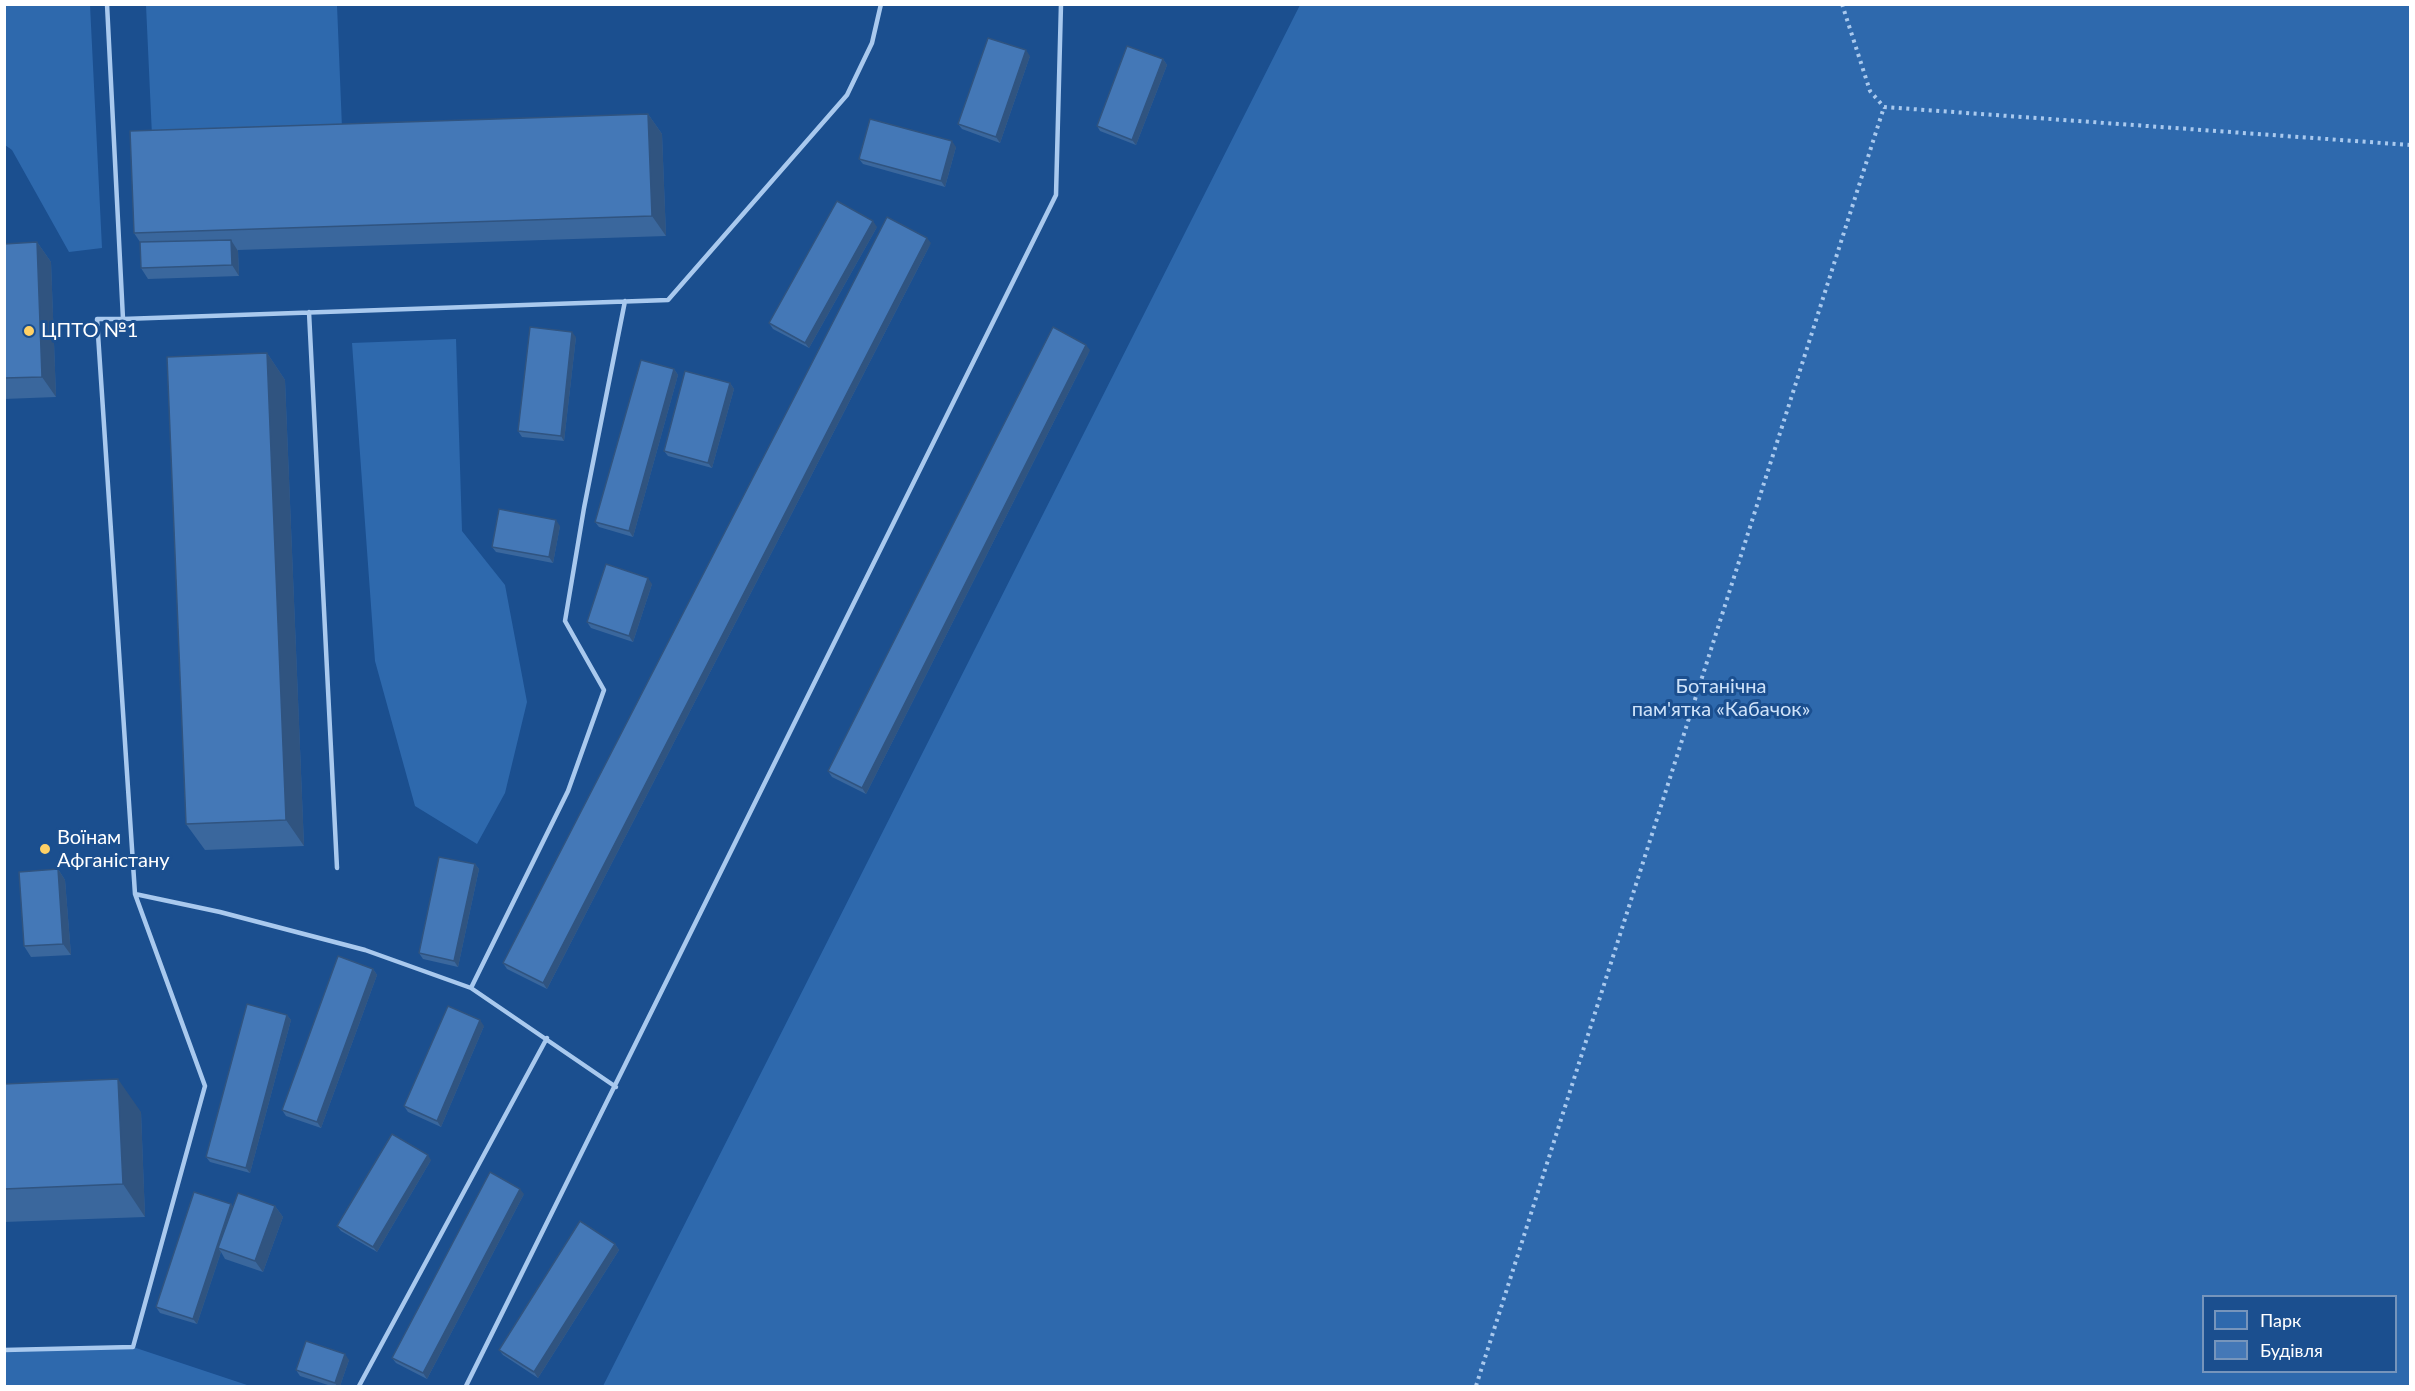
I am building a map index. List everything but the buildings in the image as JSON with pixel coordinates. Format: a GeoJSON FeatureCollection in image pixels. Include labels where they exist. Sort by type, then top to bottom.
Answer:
{"type":"FeatureCollection","features":[{"type":"Feature","properties":{"kind":"lane"},"geometry":{"type":"LineString","coordinates":[[107,4],[123,319]]}},
{"type":"Feature","properties":{"kind":"lane"},"geometry":{"type":"LineString","coordinates":[[4,1350],[133,1347],[205,1086],[135,894],[97,319],[668,300],[846,96],[872,43],[881,4]]}},
{"type":"Feature","properties":{"kind":"lane"},"geometry":{"type":"LineString","coordinates":[[466,1386],[1056,195],[1061,4]]}},
{"type":"Feature","properties":{"kind":"lane"},"geometry":{"type":"LineString","coordinates":[[471,988],[568,791],[604,690],[565,621],[584,508],[625,301]]}},
{"type":"Feature","properties":{"kind":"lane"},"geometry":{"type":"LineString","coordinates":[[309,312],[337,868]]}},
{"type":"Feature","properties":{"kind":"lane"},"geometry":{"type":"LineString","coordinates":[[135,894],[220,912],[365,950],[471,988],[616,1087]]}},
{"type":"Feature","properties":{"kind":"lane"},"geometry":{"type":"LineString","coordinates":[[359,1386],[547,1038]]}},
{"type":"Feature","properties":{"kind":"path"},"geometry":{"type":"LineString","coordinates":[[1842,4],[1870,91],[1884,107],[2410,145]]}},
{"type":"Feature","properties":{"kind":"path"},"geometry":{"type":"LineString","coordinates":[[1476,1386],[1884,107]]}},
{"type":"Feature","properties":{"kind":"green space"},"geometry":{"type":"Polygon","coordinates":[[[5,4],[90,5],[102,248],[69,252],[12,150],[5,145],[5,4]]]}},
{"type":"Feature","properties":{"kind":"green space"},"geometry":{"type":"Polygon","coordinates":[[[146,5],[337,5],[342,128],[152,136],[146,5]]]}},
{"type":"Feature","properties":{"kind":"green space","name":"Ботанічна пам'ятка «Кабачок»"},"geometry":{"type":"Polygon","coordinates":[[[1300,5],[2410,5],[2410,1386],[603,1386],[1300,5]]]}},
{"type":"Feature","properties":{"kind":"green space"},"geometry":{"type":"Polygon","coordinates":[[[456,339],[462,531],[505,585],[527,702],[505,793],[477,844],[415,806],[375,661],[352,343],[456,339]]]}},
{"type":"Feature","properties":{"kind":"green space"},"geometry":{"type":"Polygon","coordinates":[[[133,1347],[250,1386],[5,1386],[4,1350],[133,1347]]]}},
{"type":"Feature","properties":{"kind":"place","name":"ЦПТО №1"},"geometry":{"type":"Point","coordinates":[29,331]}},
{"type":"Feature","properties":{"kind":"place","name":"Воїнам Афганістану"},"geometry":{"type":"Point","coordinates":[45,849]}}]}
